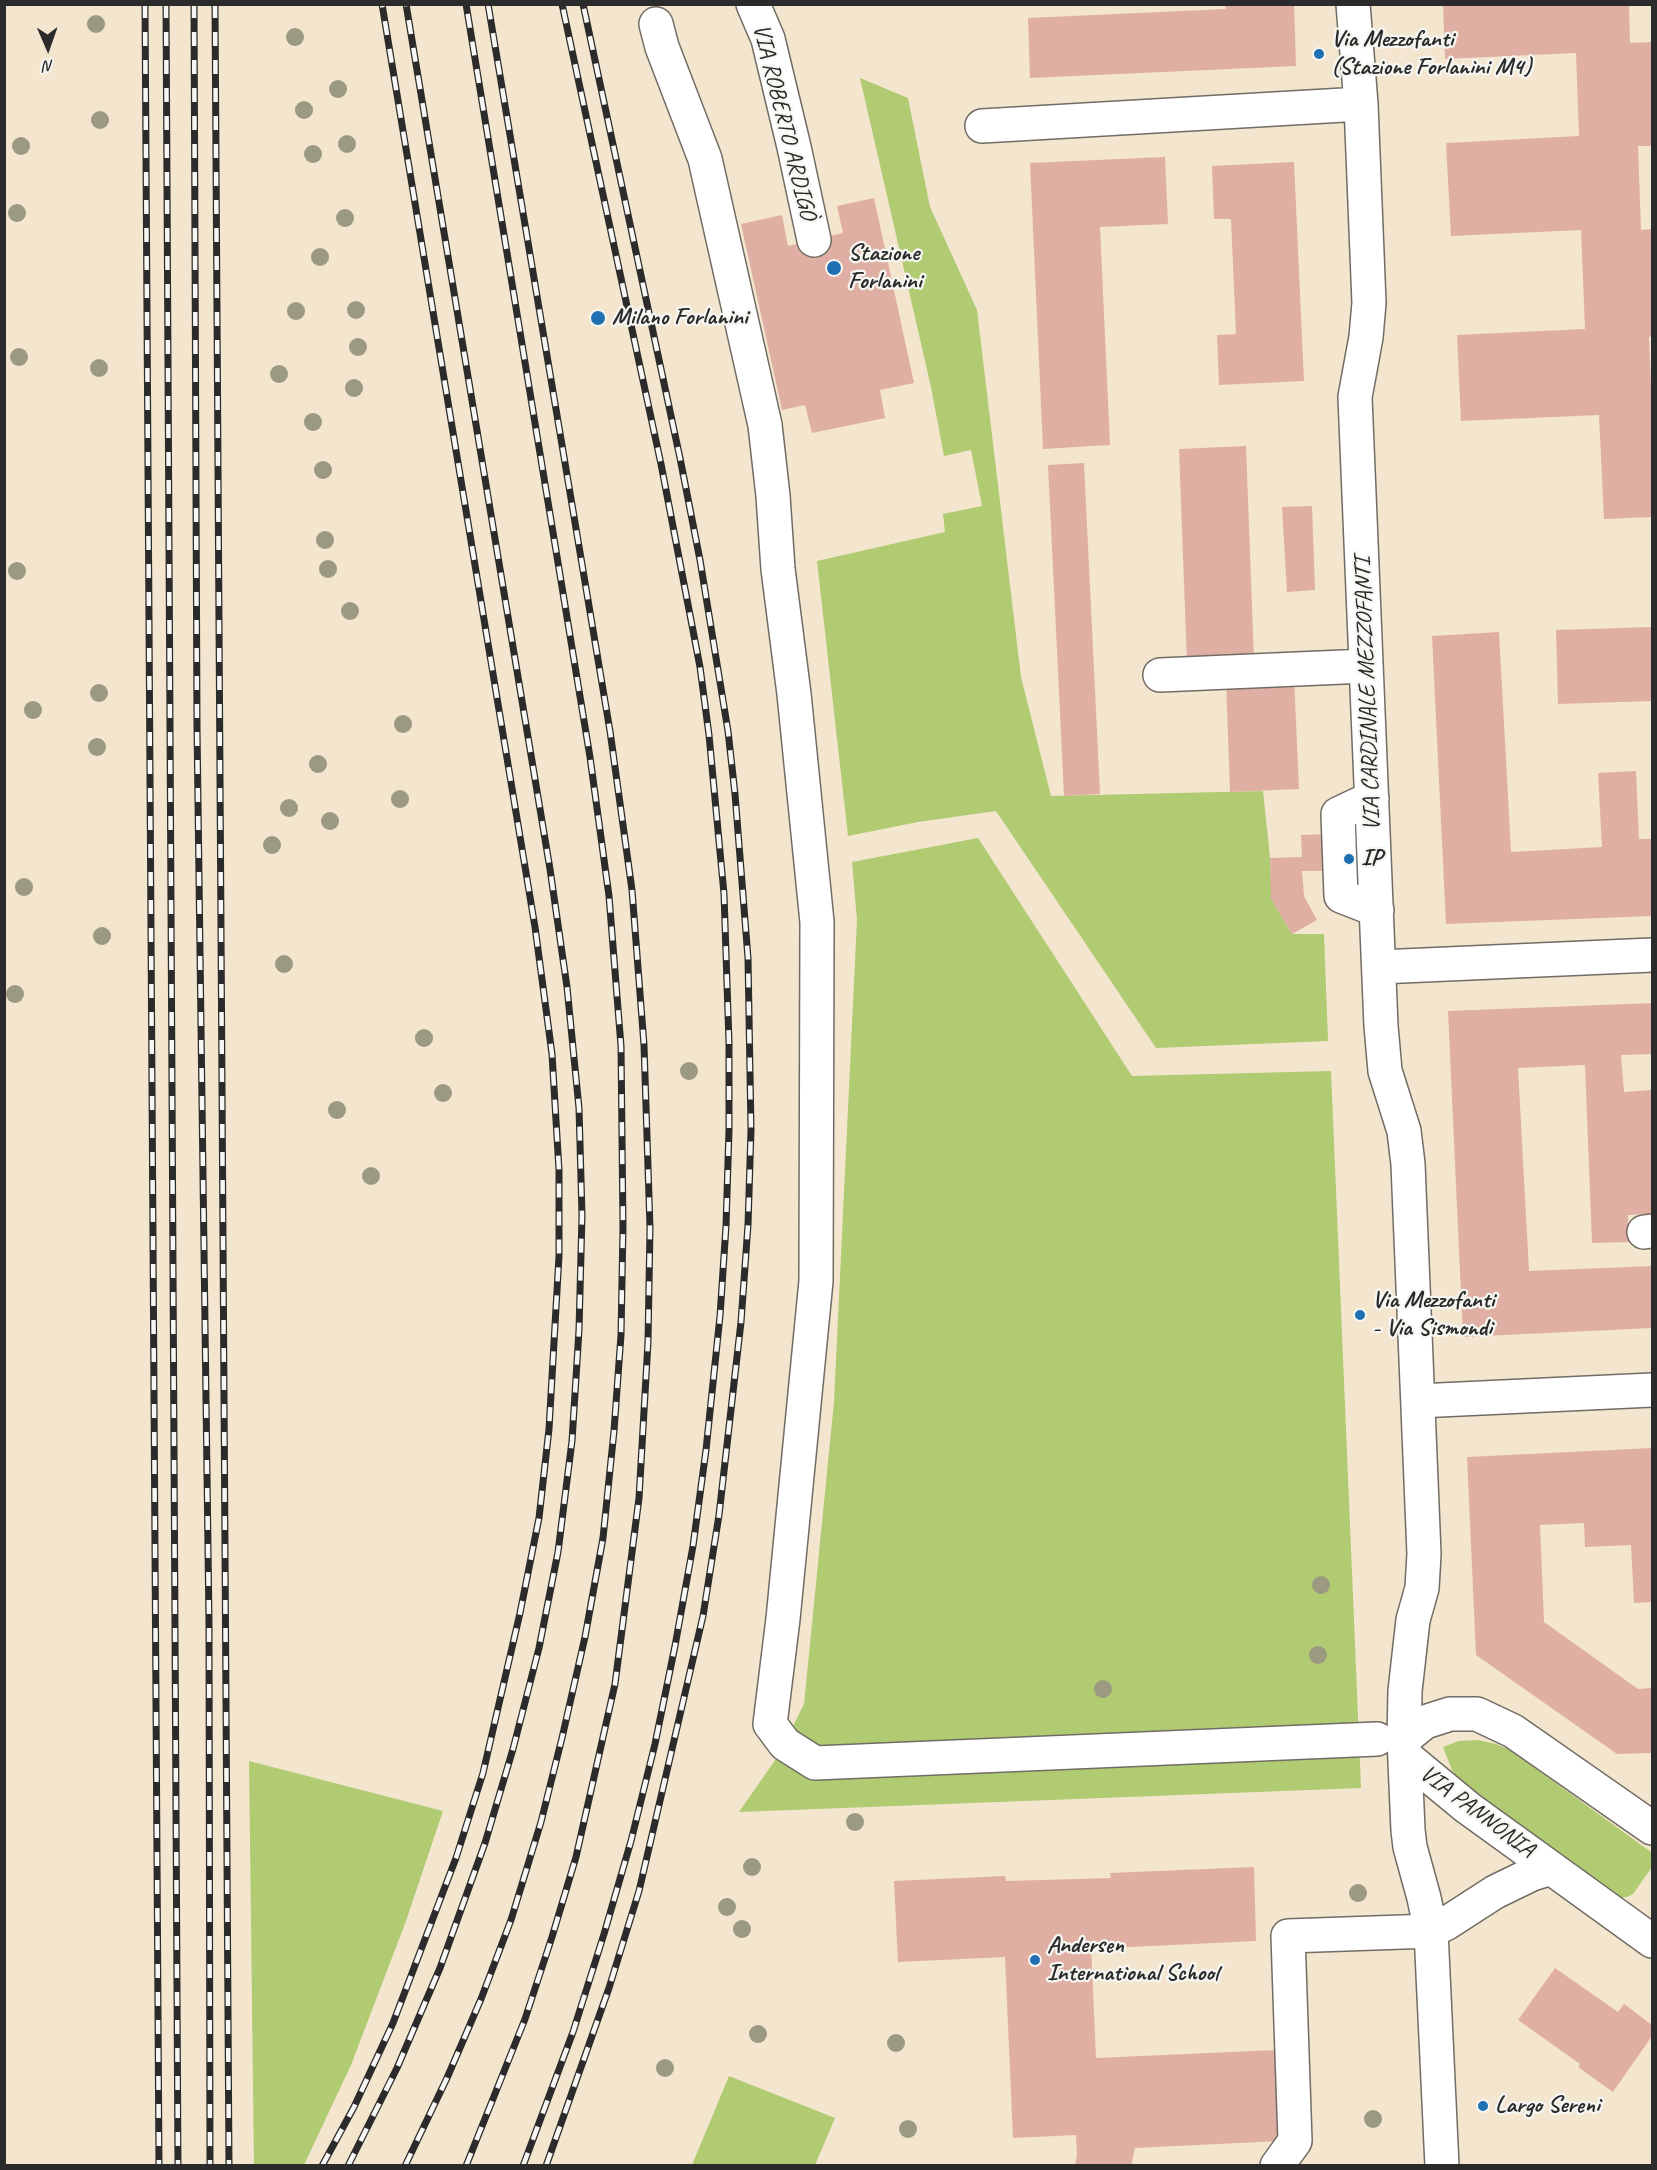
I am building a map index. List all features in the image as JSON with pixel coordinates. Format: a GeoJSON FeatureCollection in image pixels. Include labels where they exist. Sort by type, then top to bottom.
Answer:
{"type":"FeatureCollection","features":[{"type":"Feature","properties":{"kind":"street","name":"VIA ROBERTO ARDIGÒ"},"geometry":{"type":"LineString","coordinates":[[753,4],[768,39],[814,240]]}},
{"type":"Feature","properties":{"kind":"street","name":"VIA CARDINALE MEZZOFANTI"},"geometry":{"type":"LineString","coordinates":[[1353,4],[1361,104],[1369,303],[1366,337],[1355,397],[1381,1026],[1385,1071],[1404,1131],[1407,1156],[1424,1571],[1395,1745],[1410,1847],[1431,1931],[1442,2166]]}},
{"type":"Feature","properties":{"kind":"street"},"geometry":{"type":"LineString","coordinates":[[659,11],[662,47],[705,159],[765,425],[778,569],[794,694],[817,922],[816,1269],[784,1609],[770,1724],[785,1744],[814,1763],[1395,1745],[1425,1722],[1450,1714],[1477,1714],[1513,1731],[1653,1828]]}},
{"type":"Feature","properties":{"kind":"street"},"geometry":{"type":"LineString","coordinates":[[982,126],[1361,104]]}},
{"type":"Feature","properties":{"kind":"street"},"geometry":{"type":"LineString","coordinates":[[1160,675],[1366,666]]}},
{"type":"Feature","properties":{"kind":"street"},"geometry":{"type":"LineString","coordinates":[[1379,967],[1653,955]]}},
{"type":"Feature","properties":{"kind":"street"},"geometry":{"type":"LineString","coordinates":[[1418,1401],[1653,1390]]}},
{"type":"Feature","properties":{"kind":"street","name":"VIA PANNONIA"},"geometry":{"type":"LineString","coordinates":[[1395,1745],[1468,1808],[1551,1868],[1647,1928]]}},
{"type":"Feature","properties":{"kind":"street","name":"VIA PANNONIA"},"geometry":{"type":"LineString","coordinates":[[1431,1931],[1496,1892],[1532,1874],[1551,1868]]}},
{"type":"Feature","properties":{"kind":"street"},"geometry":{"type":"LineString","coordinates":[[1277,2166],[1295,2141],[1288,1936],[1431,1931]]}},
{"type":"Feature","properties":{"kind":"green space"},"geometry":{"type":"Polygon","coordinates":[[[860,78],[908,98],[930,207],[977,310],[1021,677],[1051,796],[1263,791],[1272,899],[1292,934],[1324,934],[1328,1041],[1156,1048],[996,811],[918,822],[848,836],[817,561],[945,532],[943,514],[982,506],[971,450],[944,456],[931,387],[860,78]]]}},
{"type":"Feature","properties":{"kind":"green space"},"geometry":{"type":"Polygon","coordinates":[[[978,838],[1132,1076],[1331,1071],[1361,1788],[739,1812],[778,1756],[804,1704],[834,1402],[857,920],[852,862],[978,838]]]}},
{"type":"Feature","properties":{"kind":"green space"},"geometry":{"type":"Polygon","coordinates":[[[1478,1740],[1510,1750],[1651,1852],[1652,1867],[1633,1894],[1618,1898],[1471,1793],[1452,1770],[1443,1747],[1459,1741],[1478,1740]]]}},
{"type":"Feature","properties":{"kind":"green space"},"geometry":{"type":"Polygon","coordinates":[[[249,1761],[443,1811],[406,1921],[351,2065],[304,2165],[254,2165],[249,1761]]]}},
{"type":"Feature","properties":{"kind":"green space"},"geometry":{"type":"Polygon","coordinates":[[[729,2076],[835,2118],[815,2165],[692,2165],[729,2076]]]}},
{"type":"Feature","properties":{"kind":"building"},"geometry":{"type":"Polygon","coordinates":[[[1225,4],[1294,4],[1296,66],[1030,78],[1028,18],[1226,9],[1225,4]]]}},
{"type":"Feature","properties":{"kind":"building"},"geometry":{"type":"Polygon","coordinates":[[[1443,4],[1629,4],[1630,43],[1652,42],[1652,146],[1638,146],[1641,230],[1652,229],[1652,336],[1649,337],[1652,517],[1604,519],[1599,415],[1461,421],[1457,335],[1585,329],[1581,230],[1451,236],[1446,143],[1579,136],[1576,53],[1445,59],[1443,4]]]}},
{"type":"Feature","properties":{"kind":"building"},"geometry":{"type":"Polygon","coordinates":[[[1165,157],[1168,224],[1100,227],[1110,445],[1043,449],[1030,163],[1165,157]]]}},
{"type":"Feature","properties":{"kind":"building"},"geometry":{"type":"Polygon","coordinates":[[[1294,162],[1304,381],[1219,385],[1217,335],[1236,334],[1231,219],[1214,219],[1212,166],[1294,162]]]}},
{"type":"Feature","properties":{"kind":"building"},"geometry":{"type":"Polygon","coordinates":[[[874,198],[914,383],[880,390],[885,418],[812,433],[805,405],[782,410],[741,224],[782,215],[788,246],[843,233],[837,206],[874,198]]]}},
{"type":"Feature","properties":{"kind":"building"},"geometry":{"type":"Polygon","coordinates":[[[1246,446],[1254,660],[1187,663],[1179,449],[1246,446]]]}},
{"type":"Feature","properties":{"kind":"building"},"geometry":{"type":"Polygon","coordinates":[[[1084,463],[1100,794],[1064,796],[1048,465],[1084,463]]]}},
{"type":"Feature","properties":{"kind":"building"},"geometry":{"type":"Polygon","coordinates":[[[1312,506],[1315,590],[1287,592],[1282,507],[1312,506]]]}},
{"type":"Feature","properties":{"kind":"building"},"geometry":{"type":"Polygon","coordinates":[[[1652,627],[1652,701],[1558,704],[1556,630],[1652,627]]]}},
{"type":"Feature","properties":{"kind":"building"},"geometry":{"type":"Polygon","coordinates":[[[1499,632],[1511,852],[1602,847],[1598,773],[1636,771],[1639,839],[1652,839],[1652,916],[1446,924],[1432,636],[1499,632]]]}},
{"type":"Feature","properties":{"kind":"building"},"geometry":{"type":"Polygon","coordinates":[[[1294,677],[1299,789],[1230,792],[1226,680],[1294,677]]]}},
{"type":"Feature","properties":{"kind":"building"},"geometry":{"type":"Polygon","coordinates":[[[1330,834],[1331,871],[1302,871],[1304,896],[1317,920],[1292,934],[1271,899],[1270,858],[1302,857],[1301,835],[1330,834]]]}},
{"type":"Feature","properties":{"kind":"building"},"geometry":{"type":"Polygon","coordinates":[[[1652,1003],[1652,1054],[1621,1055],[1624,1092],[1652,1090],[1652,1214],[1628,1215],[1629,1242],[1592,1243],[1585,1065],[1518,1068],[1529,1271],[1652,1266],[1652,1328],[1463,1337],[1448,1011],[1652,1003]]]}},
{"type":"Feature","properties":{"kind":"building"},"geometry":{"type":"Polygon","coordinates":[[[1652,1448],[1652,1602],[1634,1603],[1631,1545],[1585,1547],[1584,1523],[1540,1525],[1544,1622],[1638,1689],[1652,1688],[1652,1753],[1617,1754],[1476,1655],[1467,1457],[1652,1448]]]}},
{"type":"Feature","properties":{"kind":"building"},"geometry":{"type":"Polygon","coordinates":[[[1254,1867],[1256,1941],[1110,1948],[1110,1944],[1091,1945],[1096,2058],[1276,2050],[1281,2141],[1135,2148],[1131,2166],[1075,2166],[1076,2135],[1013,2138],[1005,1957],[898,1962],[894,1881],[1005,1876],[1006,1881],[1111,1878],[1110,1873],[1254,1867]]]}},
{"type":"Feature","properties":{"kind":"building"},"geometry":{"type":"Polygon","coordinates":[[[1555,1968],[1618,2012],[1624,2004],[1652,2025],[1652,2036],[1613,2092],[1578,2067],[1580,2064],[1518,2020],[1555,1968]]]}},
{"type":"Feature","properties":{"kind":"railway"},"geometry":{"type":"LineString","coordinates":[[145,4],[159,2166]]}},
{"type":"Feature","properties":{"kind":"railway"},"geometry":{"type":"LineString","coordinates":[[166,4],[178,2166]]}},
{"type":"Feature","properties":{"kind":"railway"},"geometry":{"type":"LineString","coordinates":[[194,4],[197,728],[209,1622],[210,2166]]}},
{"type":"Feature","properties":{"kind":"railway"},"geometry":{"type":"LineString","coordinates":[[215,4],[229,2166]]}},
{"type":"Feature","properties":{"kind":"railway"},"geometry":{"type":"LineString","coordinates":[[322,2166],[354,2107],[393,2023],[456,1858],[483,1773],[520,1613],[539,1518],[549,1429],[559,1256],[559,1170],[552,1054],[535,927],[382,4]]}},
{"type":"Feature","properties":{"kind":"railway"},"geometry":{"type":"LineString","coordinates":[[348,2166],[397,2068],[440,1968],[485,1843],[513,1749],[539,1648],[558,1552],[572,1441],[579,1330],[582,1215],[579,1108],[567,987],[550,869],[406,4]]}},
{"type":"Feature","properties":{"kind":"railway"},"geometry":{"type":"LineString","coordinates":[[405,2166],[481,1999],[511,1920],[541,1822],[585,1637],[603,1538],[621,1335],[623,1227],[621,1046],[609,896],[590,757],[466,4]]}},
{"type":"Feature","properties":{"kind":"railway"},"geometry":{"type":"LineString","coordinates":[[466,2166],[525,2019],[552,1937],[576,1857],[615,1684],[639,1498],[648,1342],[650,1228],[644,1045],[632,890],[610,731],[488,4]]}},
{"type":"Feature","properties":{"kind":"railway"},"geometry":{"type":"LineString","coordinates":[[523,2166],[573,2032],[604,1934],[631,1841],[655,1744],[675,1646],[693,1546],[706,1450],[720,1316],[729,1130],[729,1043],[724,894],[709,735],[700,667],[661,464],[562,4]]}},
{"type":"Feature","properties":{"kind":"railway"},"geometry":{"type":"LineString","coordinates":[[546,2166],[609,1988],[639,1891],[703,1616],[719,1515],[741,1322],[748,1225],[751,1130],[748,958],[728,731],[700,560],[680,458],[583,4]]}},
{"type":"Feature","properties":{"kind":"place","name":"Via Mezzofanti (Stazione Forlanini M4)"},"geometry":{"type":"Point","coordinates":[1319,54]}},
{"type":"Feature","properties":{"kind":"place","name":"Stazione Forlanini"},"geometry":{"type":"Point","coordinates":[834,268]}},
{"type":"Feature","properties":{"kind":"place","name":"Milano Forlanini"},"geometry":{"type":"Point","coordinates":[598,318]}},
{"type":"Feature","properties":{"kind":"place","name":"IP"},"geometry":{"type":"Point","coordinates":[1349,859]}},
{"type":"Feature","properties":{"kind":"place","name":"Via Mezzofanti - Via Sismondi"},"geometry":{"type":"Point","coordinates":[1360,1315]}},
{"type":"Feature","properties":{"kind":"place","name":"Andersen International School"},"geometry":{"type":"Point","coordinates":[1035,1960]}},
{"type":"Feature","properties":{"kind":"place","name":"Largo Sereni"},"geometry":{"type":"Point","coordinates":[1483,2106]}}]}
